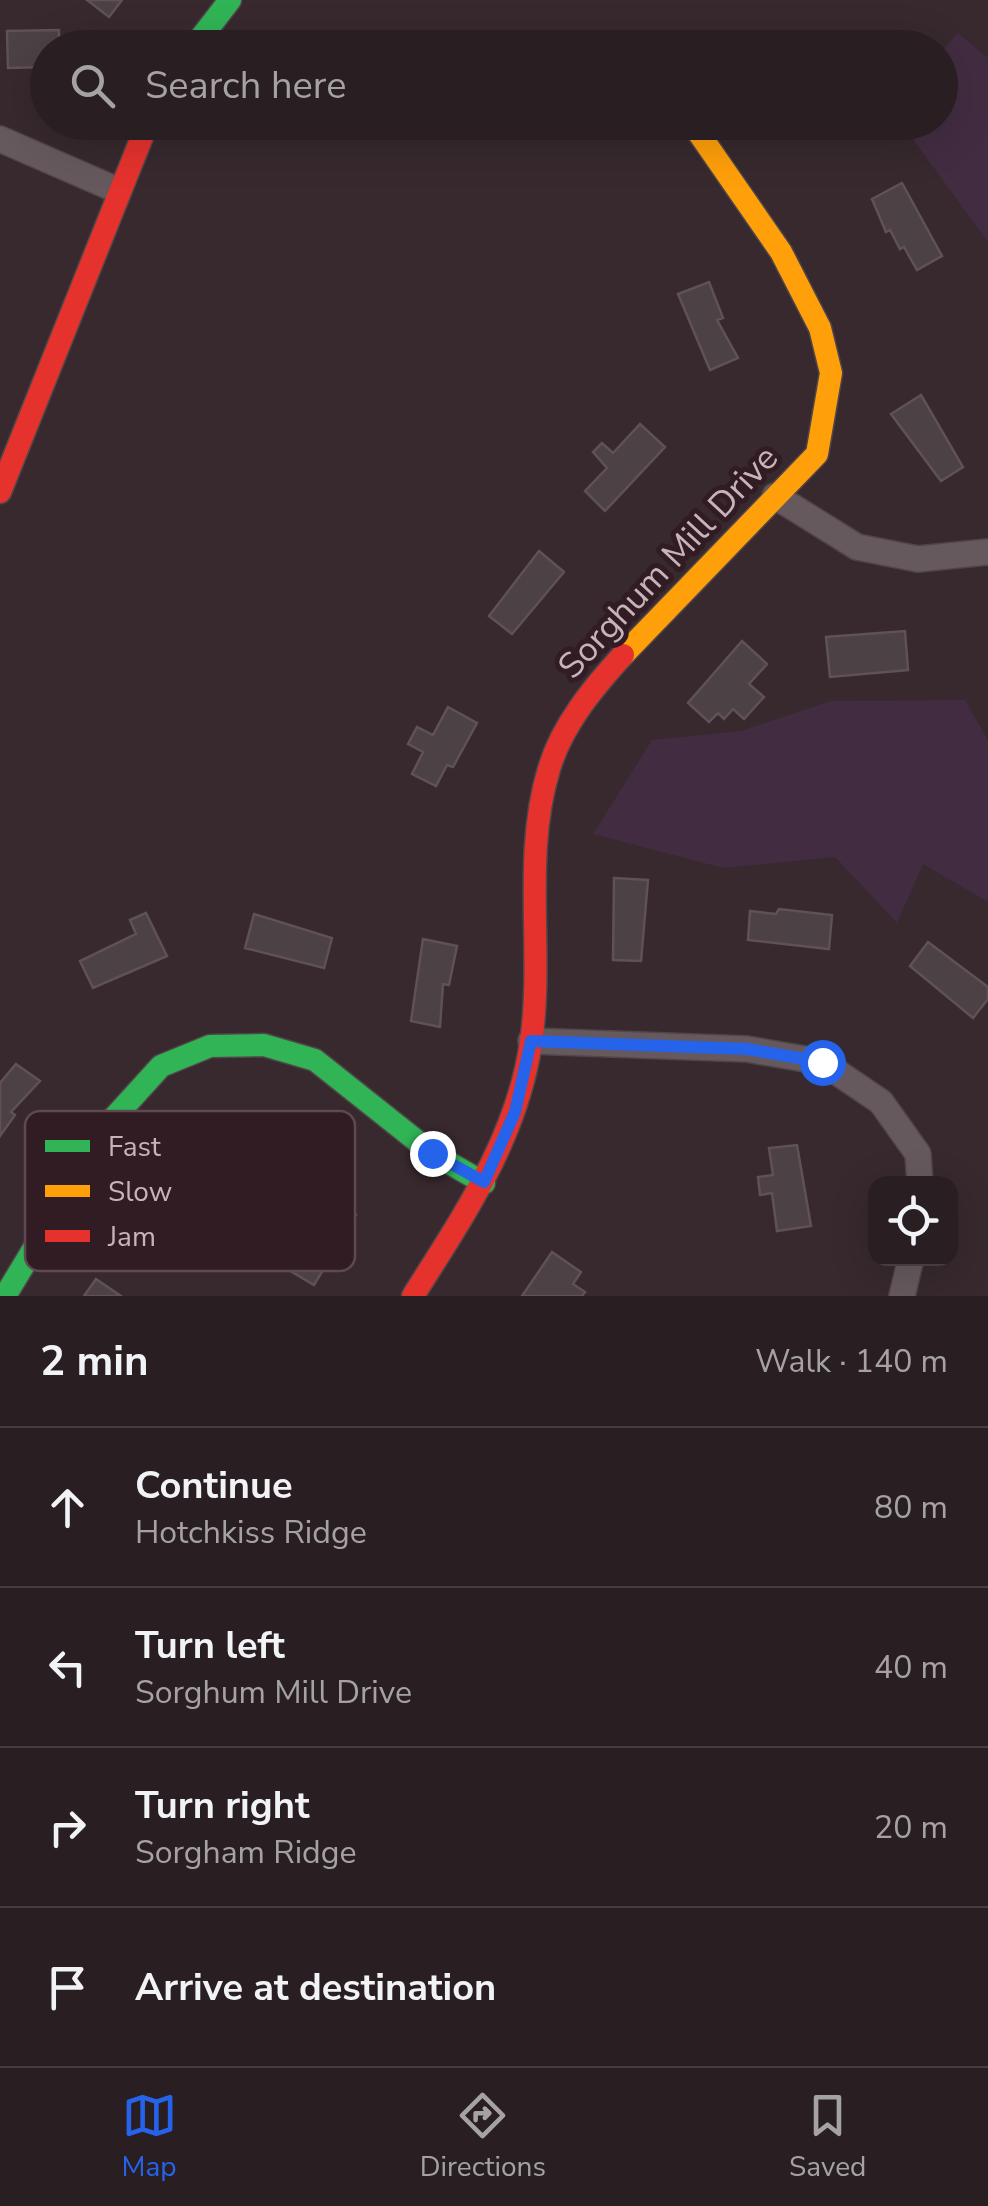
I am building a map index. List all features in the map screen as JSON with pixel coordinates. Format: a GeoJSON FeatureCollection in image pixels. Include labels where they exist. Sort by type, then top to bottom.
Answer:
{"type":"FeatureCollection","features":[{"type":"Feature","properties":{"kind":"street"},"geometry":{"type":"LineString","coordinates":[[206,30],[230,0]]}},
{"type":"Feature","properties":{"kind":"street"},"geometry":{"type":"LineString","coordinates":[[0,140],[117,190]]}},
{"type":"Feature","properties":{"kind":"street"},"geometry":{"type":"LineString","coordinates":[[0,492],[140,140]]}},
{"type":"Feature","properties":{"kind":"street","name":"Sorghum Mill Drive"},"geometry":{"type":"LineString","coordinates":[[413,1296],[484,1182],[515,1112],[531,1041],[538,838],[549,768],[583,700],[657,615],[817,454],[831,373],[820,328],[781,252],[703,140]]}},
{"type":"Feature","properties":{"kind":"street"},"geometry":{"type":"LineString","coordinates":[[775,496],[857,547],[918,559],[988,552]]}},
{"type":"Feature","properties":{"kind":"street"},"geometry":{"type":"LineString","coordinates":[[531,1041],[747,1049],[822,1062],[881,1102],[918,1154],[919,1176]]}},
{"type":"Feature","properties":{"kind":"street"},"geometry":{"type":"LineString","coordinates":[[120,1111],[161,1066],[210,1046],[264,1044],[315,1060],[432,1153],[484,1182]]}},
{"type":"Feature","properties":{"kind":"street"},"geometry":{"type":"LineString","coordinates":[[5,1296],[25,1263]]}},
{"type":"Feature","properties":{"kind":"street"},"geometry":{"type":"LineString","coordinates":[[902,1296],[908,1266]]}},
{"type":"Feature","properties":{"kind":"shaded area"},"geometry":{"type":"Polygon","coordinates":[[[958,33],[988,58],[988,242],[913,140],[958,140],[958,33]]]}},
{"type":"Feature","properties":{"kind":"shaded area"},"geometry":{"type":"Polygon","coordinates":[[[965,700],[988,740],[988,902],[923,864],[897,923],[835,857],[723,868],[593,834],[652,740],[741,731],[831,701],[965,700]]]}},
{"type":"Feature","properties":{"kind":"building"},"geometry":{"type":"Polygon","coordinates":[[[87,0],[122,0],[109,17],[87,0]]]}},
{"type":"Feature","properties":{"kind":"building"},"geometry":{"type":"Polygon","coordinates":[[[7,31],[30,31],[30,67],[8,68],[7,31]]]}},
{"type":"Feature","properties":{"kind":"building"},"geometry":{"type":"Polygon","coordinates":[[[902,183],[942,256],[917,270],[904,247],[900,249],[890,230],[886,232],[872,199],[902,183]]]}},
{"type":"Feature","properties":{"kind":"building"},"geometry":{"type":"Polygon","coordinates":[[[709,282],[723,318],[717,320],[738,358],[710,370],[678,294],[709,282]]]}},
{"type":"Feature","properties":{"kind":"building"},"geometry":{"type":"Polygon","coordinates":[[[921,395],[963,467],[941,481],[891,414],[921,395]]]}},
{"type":"Feature","properties":{"kind":"building"},"geometry":{"type":"Polygon","coordinates":[[[640,424],[665,447],[605,511],[585,491],[607,468],[593,452],[602,443],[613,453],[640,424]]]}},
{"type":"Feature","properties":{"kind":"building"},"geometry":{"type":"Polygon","coordinates":[[[539,551],[564,572],[512,634],[489,616],[539,551]]]}},
{"type":"Feature","properties":{"kind":"building"},"geometry":{"type":"Polygon","coordinates":[[[905,631],[908,670],[830,677],[826,637],[905,631]]]}},
{"type":"Feature","properties":{"kind":"building"},"geometry":{"type":"Polygon","coordinates":[[[742,641],[767,664],[749,684],[764,697],[744,719],[733,709],[724,719],[718,713],[709,722],[688,703],[742,641]]]}},
{"type":"Feature","properties":{"kind":"building"},"geometry":{"type":"Polygon","coordinates":[[[448,707],[477,723],[453,767],[447,765],[436,786],[412,774],[423,752],[408,744],[417,727],[433,735],[448,707]]]}},
{"type":"Feature","properties":{"kind":"building"},"geometry":{"type":"Polygon","coordinates":[[[614,878],[648,880],[641,961],[613,960],[614,878]]]}},
{"type":"Feature","properties":{"kind":"building"},"geometry":{"type":"Polygon","coordinates":[[[779,909],[832,915],[829,949],[748,940],[750,911],[776,914],[779,909]]]}},
{"type":"Feature","properties":{"kind":"building"},"geometry":{"type":"Polygon","coordinates":[[[146,913],[167,956],[93,988],[80,961],[136,934],[130,920],[146,913]]]}},
{"type":"Feature","properties":{"kind":"building"},"geometry":{"type":"Polygon","coordinates":[[[254,914],[332,938],[324,968],[245,948],[254,914]]]}},
{"type":"Feature","properties":{"kind":"building"},"geometry":{"type":"Polygon","coordinates":[[[423,939],[457,946],[449,985],[443,984],[440,1027],[411,1021],[423,939]]]}},
{"type":"Feature","properties":{"kind":"building"},"geometry":{"type":"Polygon","coordinates":[[[928,942],[988,987],[988,999],[973,1018],[910,966],[928,942]]]}},
{"type":"Feature","properties":{"kind":"building"},"geometry":{"type":"Polygon","coordinates":[[[16,1064],[40,1081],[11,1112],[15,1115],[0,1136],[0,1083],[16,1064]]]}},
{"type":"Feature","properties":{"kind":"building"},"geometry":{"type":"Polygon","coordinates":[[[797,1145],[811,1226],[777,1231],[772,1193],[760,1195],[758,1177],[773,1175],[769,1148],[797,1145]]]}},
{"type":"Feature","properties":{"kind":"building"},"geometry":{"type":"Polygon","coordinates":[[[552,1252],[581,1272],[573,1284],[585,1292],[582,1296],[522,1296],[552,1252]]]}},
{"type":"Feature","properties":{"kind":"building"},"geometry":{"type":"Polygon","coordinates":[[[290,1271],[322,1271],[314,1285],[290,1271]]]}},
{"type":"Feature","properties":{"kind":"building"},"geometry":{"type":"Polygon","coordinates":[[[96,1279],[121,1296],[84,1296],[96,1279]]]}},
{"type":"Feature","properties":{"kind":"traffic: fast"},"geometry":{"type":"LineString","coordinates":[[207,30],[230,0]]}},
{"type":"Feature","properties":{"kind":"traffic: fast"},"geometry":{"type":"LineString","coordinates":[[120,1111],[161,1066],[210,1046],[264,1045],[315,1060],[432,1153],[484,1183]]}},
{"type":"Feature","properties":{"kind":"traffic: fast"},"geometry":{"type":"LineString","coordinates":[[5,1296],[25,1263]]}},
{"type":"Feature","properties":{"kind":"traffic: slow"},"geometry":{"type":"LineString","coordinates":[[623,655],[817,454],[831,373],[820,328],[781,252],[703,140]]}},
{"type":"Feature","properties":{"kind":"traffic: jam"},"geometry":{"type":"LineString","coordinates":[[0,492],[141,140]]}},
{"type":"Feature","properties":{"kind":"traffic: jam"},"geometry":{"type":"LineString","coordinates":[[413,1296],[486,1175],[514,1111],[531,1042],[534,1008],[535,871],[541,802],[549,769],[570,722],[623,655]]}},
{"type":"Feature","properties":{"kind":"route"},"geometry":{"type":"LineString","coordinates":[[432,1153],[484,1182],[515,1112],[531,1041],[747,1049],[822,1062]]}}]}
